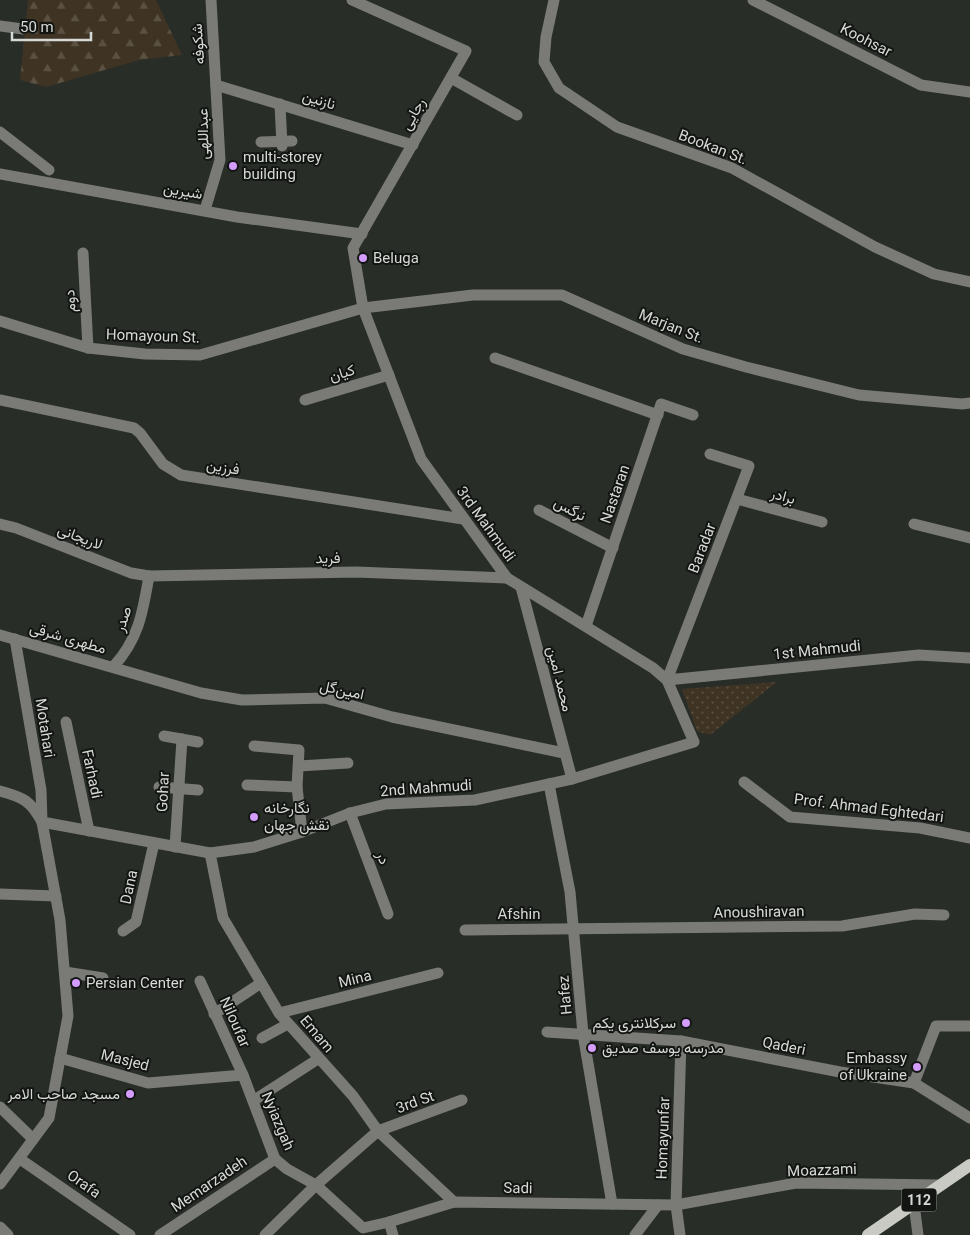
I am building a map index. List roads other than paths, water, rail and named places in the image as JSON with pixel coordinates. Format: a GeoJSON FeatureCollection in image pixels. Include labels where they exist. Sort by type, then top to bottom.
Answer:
{"type":"FeatureCollection","features":[{"type":"Feature","properties":{"kind":"main road","name":"112"},"geometry":{"type":"LineString","coordinates":[[868,1235],[970,1166]]}},
{"type":"Feature","properties":{"kind":"street","name":"شکوفه"},"geometry":{"type":"LineString","coordinates":[[211,0],[216,85]]}},
{"type":"Feature","properties":{"kind":"street","name":"رجایی"},"geometry":{"type":"LineString","coordinates":[[352,0],[466,51],[353,248],[363,308]]}},
{"type":"Feature","properties":{"kind":"street","name":"Bookan St."},"geometry":{"type":"LineString","coordinates":[[554,0],[546,37],[544,62],[558,88],[617,127],[732,168],[875,247],[934,274],[970,282]]}},
{"type":"Feature","properties":{"kind":"street","name":"Koohsar"},"geometry":{"type":"LineString","coordinates":[[753,0],[921,85],[970,92]]}},
{"type":"Feature","properties":{"kind":"street"},"geometry":{"type":"LineString","coordinates":[[0,26],[23,28]]}},
{"type":"Feature","properties":{"kind":"street"},"geometry":{"type":"LineString","coordinates":[[451,78],[517,115]]}},
{"type":"Feature","properties":{"kind":"street","name":"نازنین"},"geometry":{"type":"LineString","coordinates":[[216,85],[413,145]]}},
{"type":"Feature","properties":{"kind":"street","name":"عبداللهی"},"geometry":{"type":"LineString","coordinates":[[205,210],[220,160],[216,85]]}},
{"type":"Feature","properties":{"kind":"street"},"geometry":{"type":"LineString","coordinates":[[260,142],[285,143],[280,104]]}},
{"type":"Feature","properties":{"kind":"street"},"geometry":{"type":"LineString","coordinates":[[0,132],[50,170]]}},
{"type":"Feature","properties":{"kind":"street","name":"شیرین"},"geometry":{"type":"LineString","coordinates":[[0,174],[205,210],[362,234]]}},
{"type":"Feature","properties":{"kind":"street","name":"دوم"},"geometry":{"type":"LineString","coordinates":[[82,253],[88,348]]}},
{"type":"Feature","properties":{"kind":"street","name":"Marjan St."},"geometry":{"type":"LineString","coordinates":[[363,308],[473,295],[562,294],[683,349],[746,367],[859,395],[970,403]]}},
{"type":"Feature","properties":{"kind":"street","name":"Homayoun St."},"geometry":{"type":"LineString","coordinates":[[0,321],[88,348],[145,354],[200,355],[363,308]]}},
{"type":"Feature","properties":{"kind":"street","name":"3rd Mahmudi"},"geometry":{"type":"LineString","coordinates":[[363,308],[421,459],[507,578],[653,668],[668,680]]}},
{"type":"Feature","properties":{"kind":"street"},"geometry":{"type":"LineString","coordinates":[[495,358],[658,415],[663,404],[693,415]]}},
{"type":"Feature","properties":{"kind":"street","name":"کیان"},"geometry":{"type":"LineString","coordinates":[[305,400],[389,375]]}},
{"type":"Feature","properties":{"kind":"street","name":"فرزین"},"geometry":{"type":"LineString","coordinates":[[0,400],[134,428],[140,433],[162,464],[180,476],[463,519]]}},
{"type":"Feature","properties":{"kind":"street","name":"Nastaran"},"geometry":{"type":"LineString","coordinates":[[586,626],[658,415]]}},
{"type":"Feature","properties":{"kind":"street","name":"Baradar"},"geometry":{"type":"LineString","coordinates":[[668,680],[749,466],[710,454]]}},
{"type":"Feature","properties":{"kind":"street","name":"برادر"},"geometry":{"type":"LineString","coordinates":[[736,499],[822,522]]}},
{"type":"Feature","properties":{"kind":"street","name":"نرگس"},"geometry":{"type":"LineString","coordinates":[[539,510],[612,548]]}},
{"type":"Feature","properties":{"kind":"street","name":"لاریجانی"},"geometry":{"type":"LineString","coordinates":[[0,524],[16,528],[131,573],[149,576]]}},
{"type":"Feature","properties":{"kind":"street"},"geometry":{"type":"LineString","coordinates":[[914,524],[970,538]]}},
{"type":"Feature","properties":{"kind":"street","name":"فرید"},"geometry":{"type":"LineString","coordinates":[[149,576],[356,572],[507,578]]}},
{"type":"Feature","properties":{"kind":"street","name":"صدر"},"geometry":{"type":"LineString","coordinates":[[113,667],[125,654],[140,623],[149,576]]}},
{"type":"Feature","properties":{"kind":"street","name":"محمد امین"},"geometry":{"type":"LineString","coordinates":[[521,587],[572,779]]}},
{"type":"Feature","properties":{"kind":"street","name":"مطهری شرقی"},"geometry":{"type":"LineString","coordinates":[[0,635],[113,667]]}},
{"type":"Feature","properties":{"kind":"street","name":"Motahari"},"geometry":{"type":"LineString","coordinates":[[0,1184],[20,1159],[50,1114],[68,1016],[56,896],[42,822],[41,790],[15,639]]}},
{"type":"Feature","properties":{"kind":"street","name":"1st Mahmudi"},"geometry":{"type":"LineString","coordinates":[[668,680],[919,656],[970,658]]}},
{"type":"Feature","properties":{"kind":"street","name":"امین‌گل"},"geometry":{"type":"LineString","coordinates":[[113,667],[202,693],[242,700],[325,698],[392,717],[564,753]]}},
{"type":"Feature","properties":{"kind":"street","name":"2nd Mahmudi"},"geometry":{"type":"LineString","coordinates":[[42,822],[210,853],[254,847],[302,832],[350,813],[404,801],[475,800],[572,779],[694,742],[668,680]]}},
{"type":"Feature","properties":{"kind":"street","name":"Farhadi"},"geometry":{"type":"LineString","coordinates":[[66,722],[89,832]]}},
{"type":"Feature","properties":{"kind":"street"},"geometry":{"type":"LineString","coordinates":[[164,736],[198,742]]}},
{"type":"Feature","properties":{"kind":"street","name":"Gohar"},"geometry":{"type":"LineString","coordinates":[[175,846],[182,739]]}},
{"type":"Feature","properties":{"kind":"street"},"geometry":{"type":"LineString","coordinates":[[254,746],[296,748],[301,754],[297,787],[302,832]]}},
{"type":"Feature","properties":{"kind":"street"},"geometry":{"type":"LineString","coordinates":[[300,766],[348,763]]}},
{"type":"Feature","properties":{"kind":"street","name":"Prof. Ahmad Eghtedari"},"geometry":{"type":"LineString","coordinates":[[744,782],[790,817],[920,828],[970,838]]}},
{"type":"Feature","properties":{"kind":"street","name":"Hafez"},"geometry":{"type":"LineString","coordinates":[[549,784],[574,929],[583,1034],[612,1204]]}},
{"type":"Feature","properties":{"kind":"street"},"geometry":{"type":"LineString","coordinates":[[247,785],[297,787]]}},
{"type":"Feature","properties":{"kind":"street"},"geometry":{"type":"LineString","coordinates":[[159,787],[198,790]]}},
{"type":"Feature","properties":{"kind":"street"},"geometry":{"type":"LineString","coordinates":[[0,791],[27,801],[35,808],[42,822]]}},
{"type":"Feature","properties":{"kind":"street","name":"در"},"geometry":{"type":"LineString","coordinates":[[350,813],[388,914]]}},
{"type":"Feature","properties":{"kind":"street","name":"Dana"},"geometry":{"type":"LineString","coordinates":[[124,931],[136,922],[154,843]]}},
{"type":"Feature","properties":{"kind":"street","name":"Emam"},"geometry":{"type":"LineString","coordinates":[[210,853],[223,918],[279,1013],[318,1059],[353,1096],[378,1131],[454,1202]]}},
{"type":"Feature","properties":{"kind":"street"},"geometry":{"type":"LineString","coordinates":[[0,894],[56,896]]}},
{"type":"Feature","properties":{"kind":"street","name":"Anoushiravan"},"geometry":{"type":"LineString","coordinates":[[574,929],[842,926],[915,914],[944,915]]}},
{"type":"Feature","properties":{"kind":"street","name":"Afshin"},"geometry":{"type":"LineString","coordinates":[[465,930],[574,929]]}},
{"type":"Feature","properties":{"kind":"street"},"geometry":{"type":"LineString","coordinates":[[65,972],[103,978]]}},
{"type":"Feature","properties":{"kind":"street","name":"Mina"},"geometry":{"type":"LineString","coordinates":[[279,1013],[438,973]]}},
{"type":"Feature","properties":{"kind":"street","name":"Niloufar"},"geometry":{"type":"LineString","coordinates":[[200,981],[243,1075]]}},
{"type":"Feature","properties":{"kind":"street"},"geometry":{"type":"LineString","coordinates":[[214,1014],[261,983]]}},
{"type":"Feature","properties":{"kind":"street"},"geometry":{"type":"LineString","coordinates":[[262,1038],[288,1024]]}},
{"type":"Feature","properties":{"kind":"street"},"geometry":{"type":"LineString","coordinates":[[914,1083],[936,1026],[970,1026]]}},
{"type":"Feature","properties":{"kind":"street","name":"Qaderi"},"geometry":{"type":"LineString","coordinates":[[547,1032],[681,1041],[840,1072],[914,1083],[970,1118]]}},
{"type":"Feature","properties":{"kind":"street","name":"Homayunfar"},"geometry":{"type":"LineString","coordinates":[[680,1235],[676,1205],[681,1041]]}},
{"type":"Feature","properties":{"kind":"street","name":"Masjed"},"geometry":{"type":"LineString","coordinates":[[60,1058],[148,1083],[243,1075]]}},
{"type":"Feature","properties":{"kind":"street"},"geometry":{"type":"LineString","coordinates":[[253,1102],[318,1059]]}},
{"type":"Feature","properties":{"kind":"street","name":"Nyiazgah"},"geometry":{"type":"LineString","coordinates":[[243,1075],[275,1159],[287,1169],[316,1185],[363,1228]]}},
{"type":"Feature","properties":{"kind":"street","name":"3rd St"},"geometry":{"type":"LineString","coordinates":[[378,1131],[462,1100]]}},
{"type":"Feature","properties":{"kind":"street"},"geometry":{"type":"LineString","coordinates":[[0,1107],[33,1140]]}},
{"type":"Feature","properties":{"kind":"street"},"geometry":{"type":"LineString","coordinates":[[265,1235],[316,1185],[378,1131]]}},
{"type":"Feature","properties":{"kind":"street","name":"Orafa"},"geometry":{"type":"LineString","coordinates":[[20,1159],[127,1234]]}},
{"type":"Feature","properties":{"kind":"street","name":"Memarzadeh"},"geometry":{"type":"LineString","coordinates":[[160,1235],[275,1159]]}},
{"type":"Feature","properties":{"kind":"street","name":"Moazzami"},"geometry":{"type":"LineString","coordinates":[[676,1205],[796,1183],[941,1185]]}},
{"type":"Feature","properties":{"kind":"street","name":"Sadi"},"geometry":{"type":"LineString","coordinates":[[363,1228],[454,1202],[676,1205]]}},
{"type":"Feature","properties":{"kind":"street"},"geometry":{"type":"LineString","coordinates":[[914,1204],[918,1235]]}},
{"type":"Feature","properties":{"kind":"street"},"geometry":{"type":"LineString","coordinates":[[635,1235],[658,1205]]}},
{"type":"Feature","properties":{"kind":"street"},"geometry":{"type":"LineString","coordinates":[[389,1222],[393,1235]]}},
{"type":"Feature","properties":{"kind":"street"},"geometry":{"type":"LineString","coordinates":[[0,1227],[8,1235]]}},
{"type":"Feature","properties":{"kind":"place","name":"multi-storey building"},"geometry":{"type":"Point","coordinates":[233,166]}},
{"type":"Feature","properties":{"kind":"place","name":"Beluga"},"geometry":{"type":"Point","coordinates":[363,258]}},
{"type":"Feature","properties":{"kind":"place","name":"نگارخانه نقش جهان"},"geometry":{"type":"Point","coordinates":[254,817]}},
{"type":"Feature","properties":{"kind":"place","name":"Persian Center"},"geometry":{"type":"Point","coordinates":[76,983]}},
{"type":"Feature","properties":{"kind":"place","name":"سرکلانتری یکم"},"geometry":{"type":"Point","coordinates":[686,1023]}},
{"type":"Feature","properties":{"kind":"place","name":"مدرسه یوسف صدیق"},"geometry":{"type":"Point","coordinates":[592,1048]}},
{"type":"Feature","properties":{"kind":"place","name":"Embassy of Ukraine"},"geometry":{"type":"Point","coordinates":[917,1067]}},
{"type":"Feature","properties":{"kind":"place","name":"مسجد صاحب الامر"},"geometry":{"type":"Point","coordinates":[130,1094]}}]}
